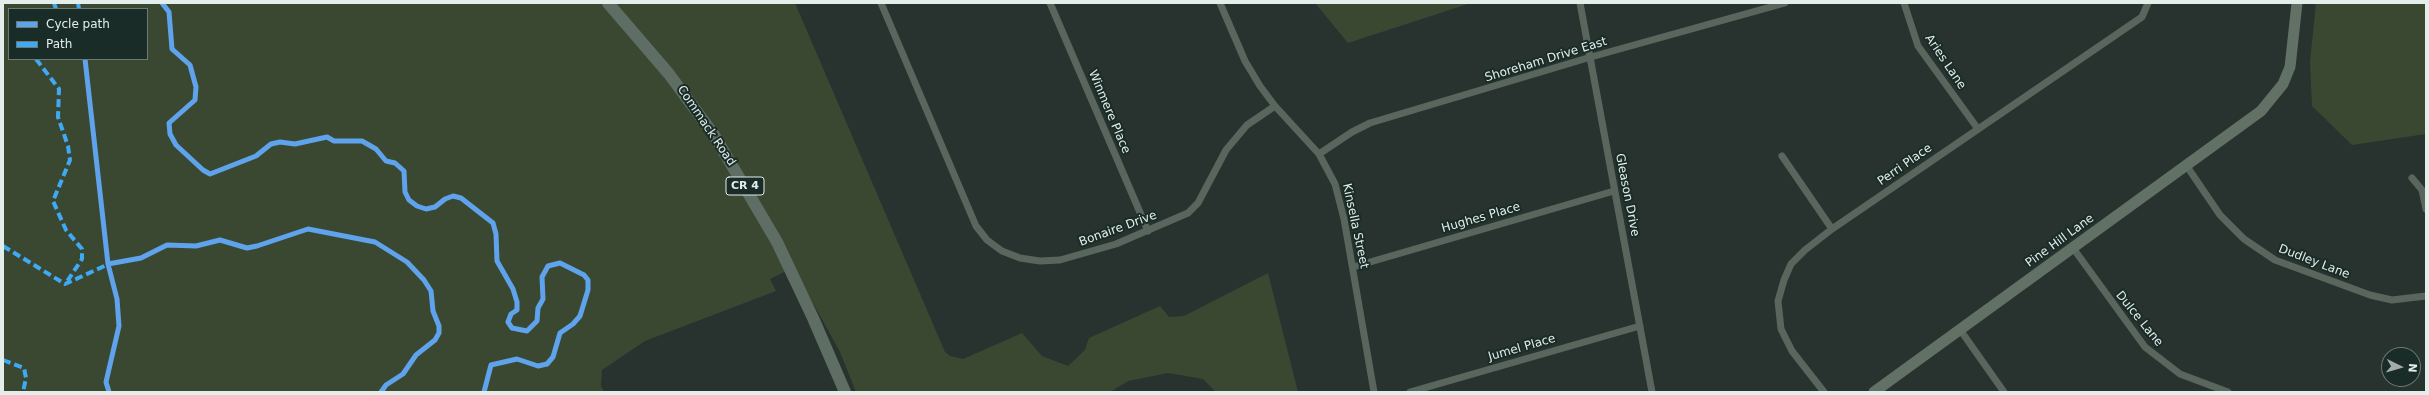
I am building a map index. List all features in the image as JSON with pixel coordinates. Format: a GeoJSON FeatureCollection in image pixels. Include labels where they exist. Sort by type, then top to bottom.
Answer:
{"type":"FeatureCollection","features":[{"type":"Feature","properties":{"kind":"main road","name":"Commack Road"},"geometry":{"type":"LineString","coordinates":[[608,3],[669,74],[714,134],[777,242],[813,318],[845,392]]}},
{"type":"Feature","properties":{"kind":"street","name":"Bonaire Drive"},"geometry":{"type":"LineString","coordinates":[[881,3],[976,226],[987,240],[1002,251],[1020,258],[1040,262],[1060,260],[1084,254],[1116,244],[1188,213],[1198,203],[1226,150],[1248,125],[1275,106]]}},
{"type":"Feature","properties":{"kind":"street","name":"Winmere Place"},"geometry":{"type":"LineString","coordinates":[[1050,3],[1148,231]]}},
{"type":"Feature","properties":{"kind":"street","name":"Kinsella Street"},"geometry":{"type":"LineString","coordinates":[[1220,3],[1245,61],[1275,106],[1320,154],[1335,184],[1340,199],[1353,267],[1374,392]]}},
{"type":"Feature","properties":{"kind":"street","name":"Gleason Drive"},"geometry":{"type":"LineString","coordinates":[[1580,3],[1652,392]]}},
{"type":"Feature","properties":{"kind":"street","name":"Shoreham Drive East"},"geometry":{"type":"LineString","coordinates":[[1320,154],[1352,132],[1370,123],[1785,3]]}},
{"type":"Feature","properties":{"kind":"street","name":"Aries Lane"},"geometry":{"type":"LineString","coordinates":[[1904,3],[1918,46],[1978,129]]}},
{"type":"Feature","properties":{"kind":"street","name":"Perri Place"},"geometry":{"type":"LineString","coordinates":[[1824,392],[1792,352],[1781,329],[1778,301],[1784,280],[1791,264],[1805,250],[1832,229],[2142,17],[2148,3]]}},
{"type":"Feature","properties":{"kind":"street","name":"Pine Hill Lane"},"geometry":{"type":"LineString","coordinates":[[1874,392],[1961,331],[2261,111],[2279,91],[2290,67],[2297,3]]}},
{"type":"Feature","properties":{"kind":"street"},"geometry":{"type":"LineString","coordinates":[[1782,156],[1832,229]]}},
{"type":"Feature","properties":{"kind":"street","name":"Dudley Lane"},"geometry":{"type":"LineString","coordinates":[[2186,165],[2220,215],[2244,240],[2276,260],[2370,295],[2392,300],[2426,296]]}},
{"type":"Feature","properties":{"kind":"street"},"geometry":{"type":"LineString","coordinates":[[2412,178],[2422,190],[2426,209]]}},
{"type":"Feature","properties":{"kind":"street","name":"Hughes Place"},"geometry":{"type":"LineString","coordinates":[[1353,267],[1614,191]]}},
{"type":"Feature","properties":{"kind":"street","name":"Dulce Lane"},"geometry":{"type":"LineString","coordinates":[[2073,248],[2145,347],[2180,374],[2228,392]]}},
{"type":"Feature","properties":{"kind":"street","name":"Jumel Place"},"geometry":{"type":"LineString","coordinates":[[1410,392],[1640,326]]}},
{"type":"Feature","properties":{"kind":"street"},"geometry":{"type":"LineString","coordinates":[[1961,331],[2004,392]]}},
{"type":"Feature","properties":{"kind":"green space"},"geometry":{"type":"Polygon","coordinates":[[[3,3],[795,3],[945,352],[950,356],[963,359],[1022,333],[1042,356],[1068,366],[1085,350],[1089,338],[1160,306],[1169,317],[1184,316],[1268,273],[1298,392],[1216,392],[1203,379],[1168,373],[1128,381],[1110,392],[856,392],[840,352],[797,274],[784,272],[770,279],[776,291],[645,341],[602,370],[601,386],[604,392],[3,392],[3,3]]]}},
{"type":"Feature","properties":{"kind":"green space"},"geometry":{"type":"Polygon","coordinates":[[[1315,3],[1471,3],[1348,43],[1315,3]]]}},
{"type":"Feature","properties":{"kind":"green space"},"geometry":{"type":"Polygon","coordinates":[[[2316,3],[2426,3],[2426,134],[2352,145],[2312,106],[2310,62],[2316,3]]]}},
{"type":"Feature","properties":{"kind":"marked path"},"geometry":{"type":"LineString","coordinates":[[54,3],[56,8]]}},
{"type":"Feature","properties":{"kind":"marked path"},"geometry":{"type":"LineString","coordinates":[[78,3],[79,8]]}},
{"type":"Feature","properties":{"kind":"marked path"},"geometry":{"type":"LineString","coordinates":[[37,60],[59,89],[58,117],[68,146],[70,160],[53,201],[66,230],[82,249],[82,259],[66,283]]}},
{"type":"Feature","properties":{"kind":"marked path"},"geometry":{"type":"LineString","coordinates":[[3,246],[65,284],[111,263]]}},
{"type":"Feature","properties":{"kind":"marked path"},"geometry":{"type":"LineString","coordinates":[[3,360],[24,368],[26,378],[23,392]]}},
{"type":"Feature","properties":{"kind":"cycle path"},"geometry":{"type":"LineString","coordinates":[[162,3],[169,12],[172,49],[190,65],[196,87],[195,100],[169,123],[170,134],[176,145],[203,170],[210,174],[256,156],[271,144],[280,142],[295,144],[327,137],[334,141],[362,141],[376,149],[386,161],[395,163],[404,171],[405,192],[409,200],[417,206],[426,209],[435,207],[445,199],[453,196],[461,198],[493,223],[496,234],[497,261],[513,289],[517,302],[517,310],[511,314],[508,322],[512,328],[527,331],[537,321],[538,308],[543,299],[542,277],[548,266],[560,263],[584,275],[588,280],[588,290],[580,316],[573,324],[560,333],[553,357],[547,364],[538,366],[517,359],[491,365],[484,392]]}},
{"type":"Feature","properties":{"kind":"cycle path"},"geometry":{"type":"LineString","coordinates":[[85,60],[108,264],[117,299],[119,326],[106,382],[109,392]]}},
{"type":"Feature","properties":{"kind":"cycle path"},"geometry":{"type":"LineString","coordinates":[[108,264],[141,258],[167,245],[196,246],[220,240],[247,248],[308,229],[375,242],[407,262],[424,280],[431,291],[433,311],[439,326],[439,333],[435,340],[416,355],[403,374],[386,385],[381,392]]}}]}
